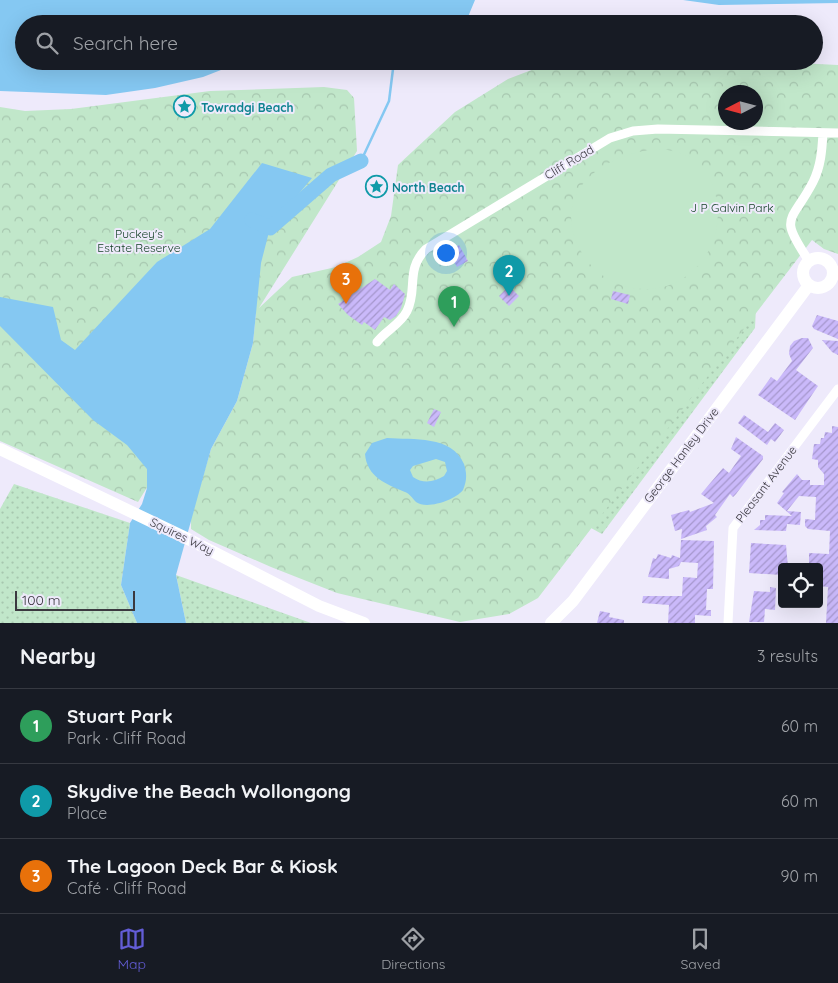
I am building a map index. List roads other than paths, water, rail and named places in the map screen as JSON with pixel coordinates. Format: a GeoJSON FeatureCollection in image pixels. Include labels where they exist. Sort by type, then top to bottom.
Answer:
{"type":"FeatureCollection","features":[{"type":"Feature","properties":{"kind":"main road"},"geometry":{"type":"LineString","coordinates":[[823,259],[835,269],[832,278],[826,285],[818,288],[809,285],[803,273],[809,261],[823,259]]}},
{"type":"Feature","properties":{"kind":"main road","name":"George Hanley Drive"},"geometry":{"type":"LineString","coordinates":[[552,623],[573,601],[809,285]]}},
{"type":"Feature","properties":{"kind":"main road","name":"Squires Way"},"geometry":{"type":"LineString","coordinates":[[0,449],[188,539],[319,606],[364,623]]}},
{"type":"Feature","properties":{"kind":"street","name":"Cliff Road"},"geometry":{"type":"LineString","coordinates":[[377,342],[406,313],[410,302],[414,268],[426,249],[610,138],[633,131],[658,129],[838,133]]}},
{"type":"Feature","properties":{"kind":"street"},"geometry":{"type":"LineString","coordinates":[[809,261],[793,236],[790,222],[794,209],[810,186],[819,168],[824,133]]}},
{"type":"Feature","properties":{"kind":"street","name":"Pleasant Avenue"},"geometry":{"type":"LineString","coordinates":[[728,623],[733,528],[838,389]]}},
{"type":"Feature","properties":{"kind":"water"},"geometry":{"type":"Polygon","coordinates":[[[0,0],[475,0],[469,15],[15,15],[15,70],[221,70],[203,77],[155,88],[106,95],[0,91],[0,0]]]}},
{"type":"Feature","properties":{"kind":"water"},"geometry":{"type":"Polygon","coordinates":[[[683,0],[838,0],[838,3],[719,5],[683,0]]]}},
{"type":"Feature","properties":{"kind":"water"},"geometry":{"type":"Polygon","coordinates":[[[262,163],[312,178],[270,228],[261,263],[253,343],[237,401],[211,449],[176,575],[186,623],[137,623],[121,585],[130,523],[142,504],[147,488],[147,469],[127,445],[93,420],[0,326],[0,297],[53,307],[61,340],[75,350],[157,262],[210,229],[262,163]]]}},
{"type":"Feature","properties":{"kind":"water"},"geometry":{"type":"Polygon","coordinates":[[[387,438],[420,439],[451,448],[464,464],[466,471],[463,490],[441,503],[427,505],[416,502],[407,493],[379,479],[369,469],[365,454],[372,443],[387,438]],[[436,459],[413,466],[410,470],[413,477],[417,479],[432,481],[444,476],[447,471],[445,462],[436,459]]]}},
{"type":"Feature","properties":{"kind":"waterway"},"geometry":{"type":"LineString","coordinates":[[361,161],[389,101],[393,70]]}},
{"type":"Feature","properties":{"kind":"waterway"},"geometry":{"type":"LineString","coordinates":[[252,220],[270,228],[331,175],[361,161]]}},
{"type":"Feature","properties":{"kind":"place","name":"Towradgi Beach"},"geometry":{"type":"Point","coordinates":[185,107]}},
{"type":"Feature","properties":{"kind":"place","name":"North Beach"},"geometry":{"type":"Point","coordinates":[376,187]}},
{"type":"Feature","properties":{"kind":"place","name":"Skydive the Beach Wollongong"},"geometry":{"type":"Point","coordinates":[509,296]}},
{"type":"Feature","properties":{"kind":"place","name":"The Lagoon Deck Bar & Kiosk"},"geometry":{"type":"Point","coordinates":[346,304]}},
{"type":"Feature","properties":{"kind":"place","name":"Stuart Park"},"geometry":{"type":"Point","coordinates":[454,327]}},
{"type":"Feature","properties":{"kind":"park label","name":"J P Galvin Park"},"geometry":{"type":"Point","coordinates":[732,207]}},
{"type":"Feature","properties":{"kind":"park label","name":"Puckey's Estate Reserve"},"geometry":{"type":"Point","coordinates":[139,240]}}]}
